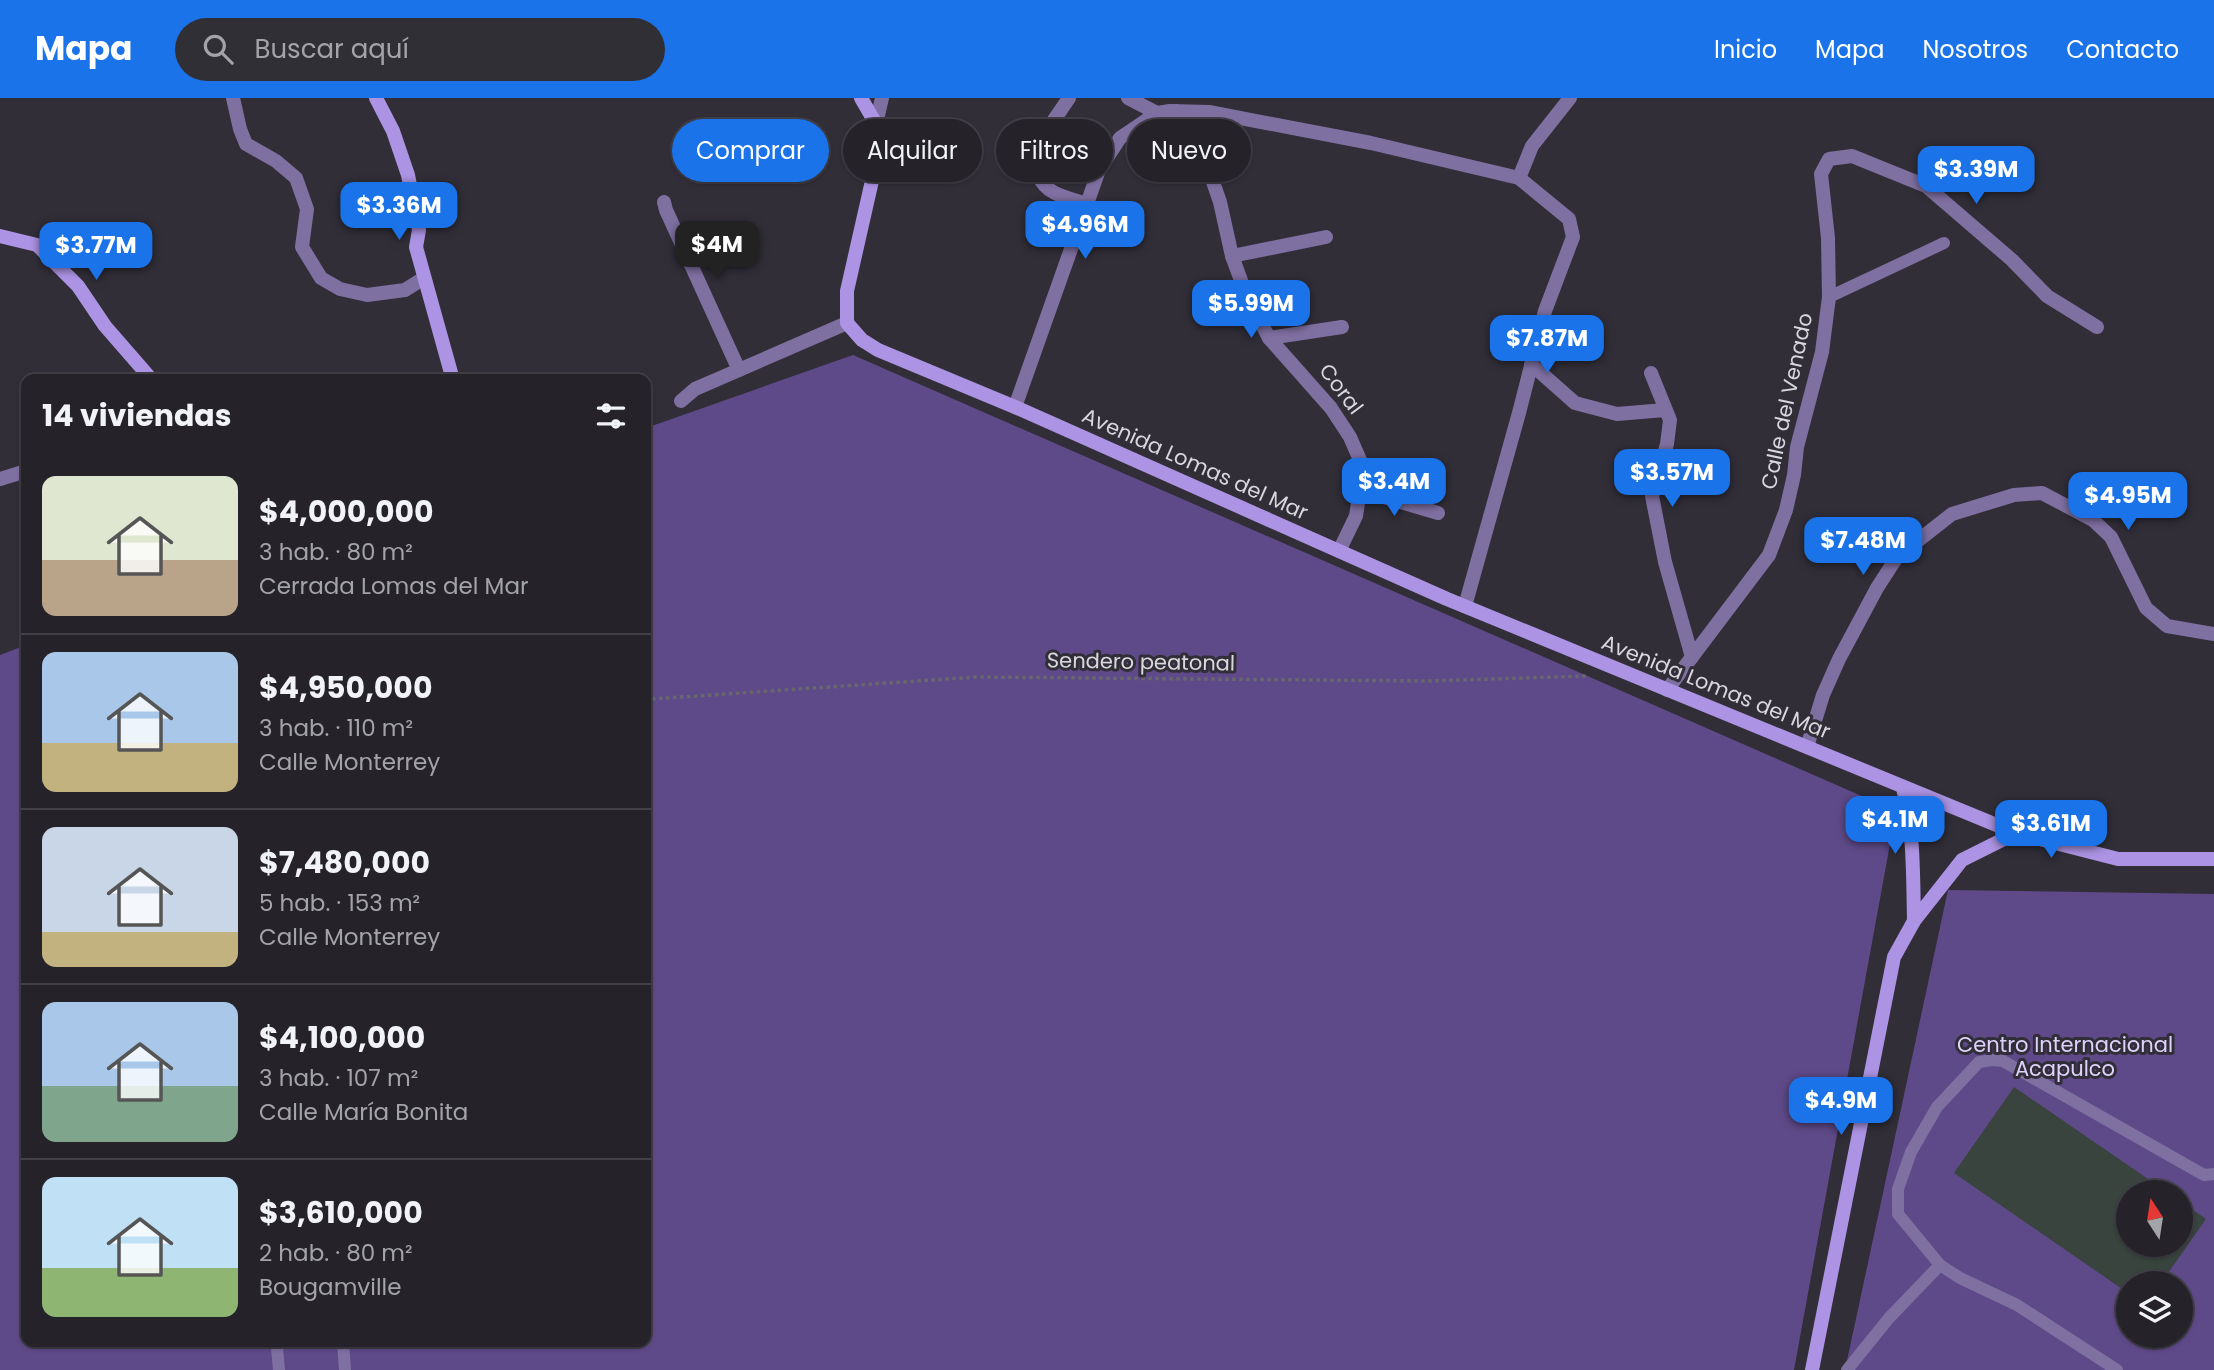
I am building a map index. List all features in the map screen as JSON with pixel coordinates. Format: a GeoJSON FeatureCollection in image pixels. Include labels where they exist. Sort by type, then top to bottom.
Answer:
{"type":"FeatureCollection","features":[{"type":"Feature","properties":{"kind":"main road"},"geometry":{"type":"LineString","coordinates":[[376,98],[393,131],[408,175],[419,230],[416,247],[451,374]]}},
{"type":"Feature","properties":{"kind":"main road"},"geometry":{"type":"LineString","coordinates":[[861,98],[873,119]]}},
{"type":"Feature","properties":{"kind":"main road"},"geometry":{"type":"LineString","coordinates":[[847,323],[847,291],[872,182]]}},
{"type":"Feature","properties":{"kind":"main road"},"geometry":{"type":"LineString","coordinates":[[0,236],[37,245],[78,286],[105,326],[147,374]]}},
{"type":"Feature","properties":{"kind":"main road","name":"Avenida Lomas del Mar"},"geometry":{"type":"LineString","coordinates":[[847,323],[862,340],[878,350],[1015,407],[1465,606],[2016,833],[2118,859],[2214,859]]}},
{"type":"Feature","properties":{"kind":"main road"},"geometry":{"type":"LineString","coordinates":[[1903,788],[1910,814],[1914,921]]}},
{"type":"Feature","properties":{"kind":"main road"},"geometry":{"type":"LineString","coordinates":[[1812,1370],[1894,957],[1914,921],[1962,860],[2016,833]]}},
{"type":"Feature","properties":{"kind":"street"},"geometry":{"type":"LineString","coordinates":[[233,98],[246,144],[276,160],[296,178],[307,209],[302,247],[321,278],[340,289],[367,295],[405,290],[424,278]]}},
{"type":"Feature","properties":{"kind":"street"},"geometry":{"type":"LineString","coordinates":[[877,119],[882,98]]}},
{"type":"Feature","properties":{"kind":"street"},"geometry":{"type":"LineString","coordinates":[[1069,98],[1054,120],[1039,176],[1042,185],[1048,190],[1087,204]]}},
{"type":"Feature","properties":{"kind":"street"},"geometry":{"type":"LineString","coordinates":[[1128,98],[1157,113]]}},
{"type":"Feature","properties":{"kind":"street"},"geometry":{"type":"LineString","coordinates":[[1519,178],[1532,146],[1570,98]]}},
{"type":"Feature","properties":{"kind":"street","name":"Coral"},"geometry":{"type":"LineString","coordinates":[[1176,111],[1205,159],[1220,202],[1232,256],[1246,294],[1269,338],[1331,408],[1350,437],[1360,460],[1360,490],[1356,516],[1339,551]]}},
{"type":"Feature","properties":{"kind":"street"},"geometry":{"type":"LineString","coordinates":[[1015,407],[1098,170],[1120,138],[1157,113],[1209,112],[1371,144],[1519,178],[1569,219],[1573,237],[1545,311],[1465,606]]}},
{"type":"Feature","properties":{"kind":"street","name":"Calle del Venado"},"geometry":{"type":"LineString","coordinates":[[1667,690],[1769,555],[1786,509],[1797,447],[1822,352],[1829,297],[1828,238],[1821,174],[1829,159],[1852,156],[1926,186],[2012,260],[2048,296],[2097,327]]}},
{"type":"Feature","properties":{"kind":"street"},"geometry":{"type":"LineString","coordinates":[[664,202],[739,370]]}},
{"type":"Feature","properties":{"kind":"street"},"geometry":{"type":"LineString","coordinates":[[1232,256],[1326,237]]}},
{"type":"Feature","properties":{"kind":"street"},"geometry":{"type":"LineString","coordinates":[[681,401],[695,389],[847,323]]}},
{"type":"Feature","properties":{"kind":"street"},"geometry":{"type":"LineString","coordinates":[[1269,338],[1342,327]]}},
{"type":"Feature","properties":{"kind":"street"},"geometry":{"type":"LineString","coordinates":[[1531,364],[1575,403],[1617,414],[1665,410]]}},
{"type":"Feature","properties":{"kind":"street"},"geometry":{"type":"LineString","coordinates":[[1651,373],[1670,420],[1668,444],[1652,496],[1665,562],[1692,657]]}},
{"type":"Feature","properties":{"kind":"street"},"geometry":{"type":"LineString","coordinates":[[0,479],[21,473]]}},
{"type":"Feature","properties":{"kind":"street"},"geometry":{"type":"LineString","coordinates":[[1360,490],[1438,513]]}},
{"type":"Feature","properties":{"kind":"street"},"geometry":{"type":"LineString","coordinates":[[1807,747],[1823,695],[1839,659],[1897,557],[1952,514],[2014,495],[2042,494],[2092,520],[2111,537],[2146,608],[2167,626],[2214,634]]}},
{"type":"Feature","properties":{"kind":"lane"},"geometry":{"type":"LineString","coordinates":[[1829,297],[1944,243]]}},
{"type":"Feature","properties":{"kind":"lane"},"geometry":{"type":"LineString","coordinates":[[2117,1370],[2017,1305],[1940,1265],[1898,1214],[1898,1189],[1911,1152],[1937,1107],[1979,1062],[1993,1060],[2003,1061],[2204,1175],[2214,1174]]}},
{"type":"Feature","properties":{"kind":"lane"},"geometry":{"type":"LineString","coordinates":[[1847,1370],[1889,1318],[1940,1265]]}},
{"type":"Feature","properties":{"kind":"lane"},"geometry":{"type":"LineString","coordinates":[[278,1347],[279,1370]]}},
{"type":"Feature","properties":{"kind":"lane"},"geometry":{"type":"LineString","coordinates":[[343,1347],[345,1370]]}},
{"type":"Feature","properties":{"kind":"path","name":"Sendero peatonal"},"geometry":{"type":"LineString","coordinates":[[652,699],[976,677],[1429,681],[1589,676]]}},
{"type":"Feature","properties":{"kind":"green space"},"geometry":{"type":"Polygon","coordinates":[[[853,355],[1896,811],[1794,1370],[0,1370],[0,655],[21,647],[21,1347],[651,1347],[651,426],[853,355]]]}},
{"type":"Feature","properties":{"kind":"green space","name":"Centro Internacional Acapulco"},"geometry":{"type":"Polygon","coordinates":[[[1948,890],[2214,894],[2214,1370],[1845,1370],[1948,890]]]}},
{"type":"Feature","properties":{"kind":"building"},"geometry":{"type":"Polygon","coordinates":[[[2014,1087],[2150,1180],[2116,1180],[2116,1257],[2179,1257],[2169,1271],[2116,1271],[2116,1285],[1954,1173],[2014,1087]]]}},
{"type":"Feature","properties":{"kind":"building"},"geometry":{"type":"Polygon","coordinates":[[[2193,1210],[2206,1219],[2193,1237],[2193,1210]]]}}]}
